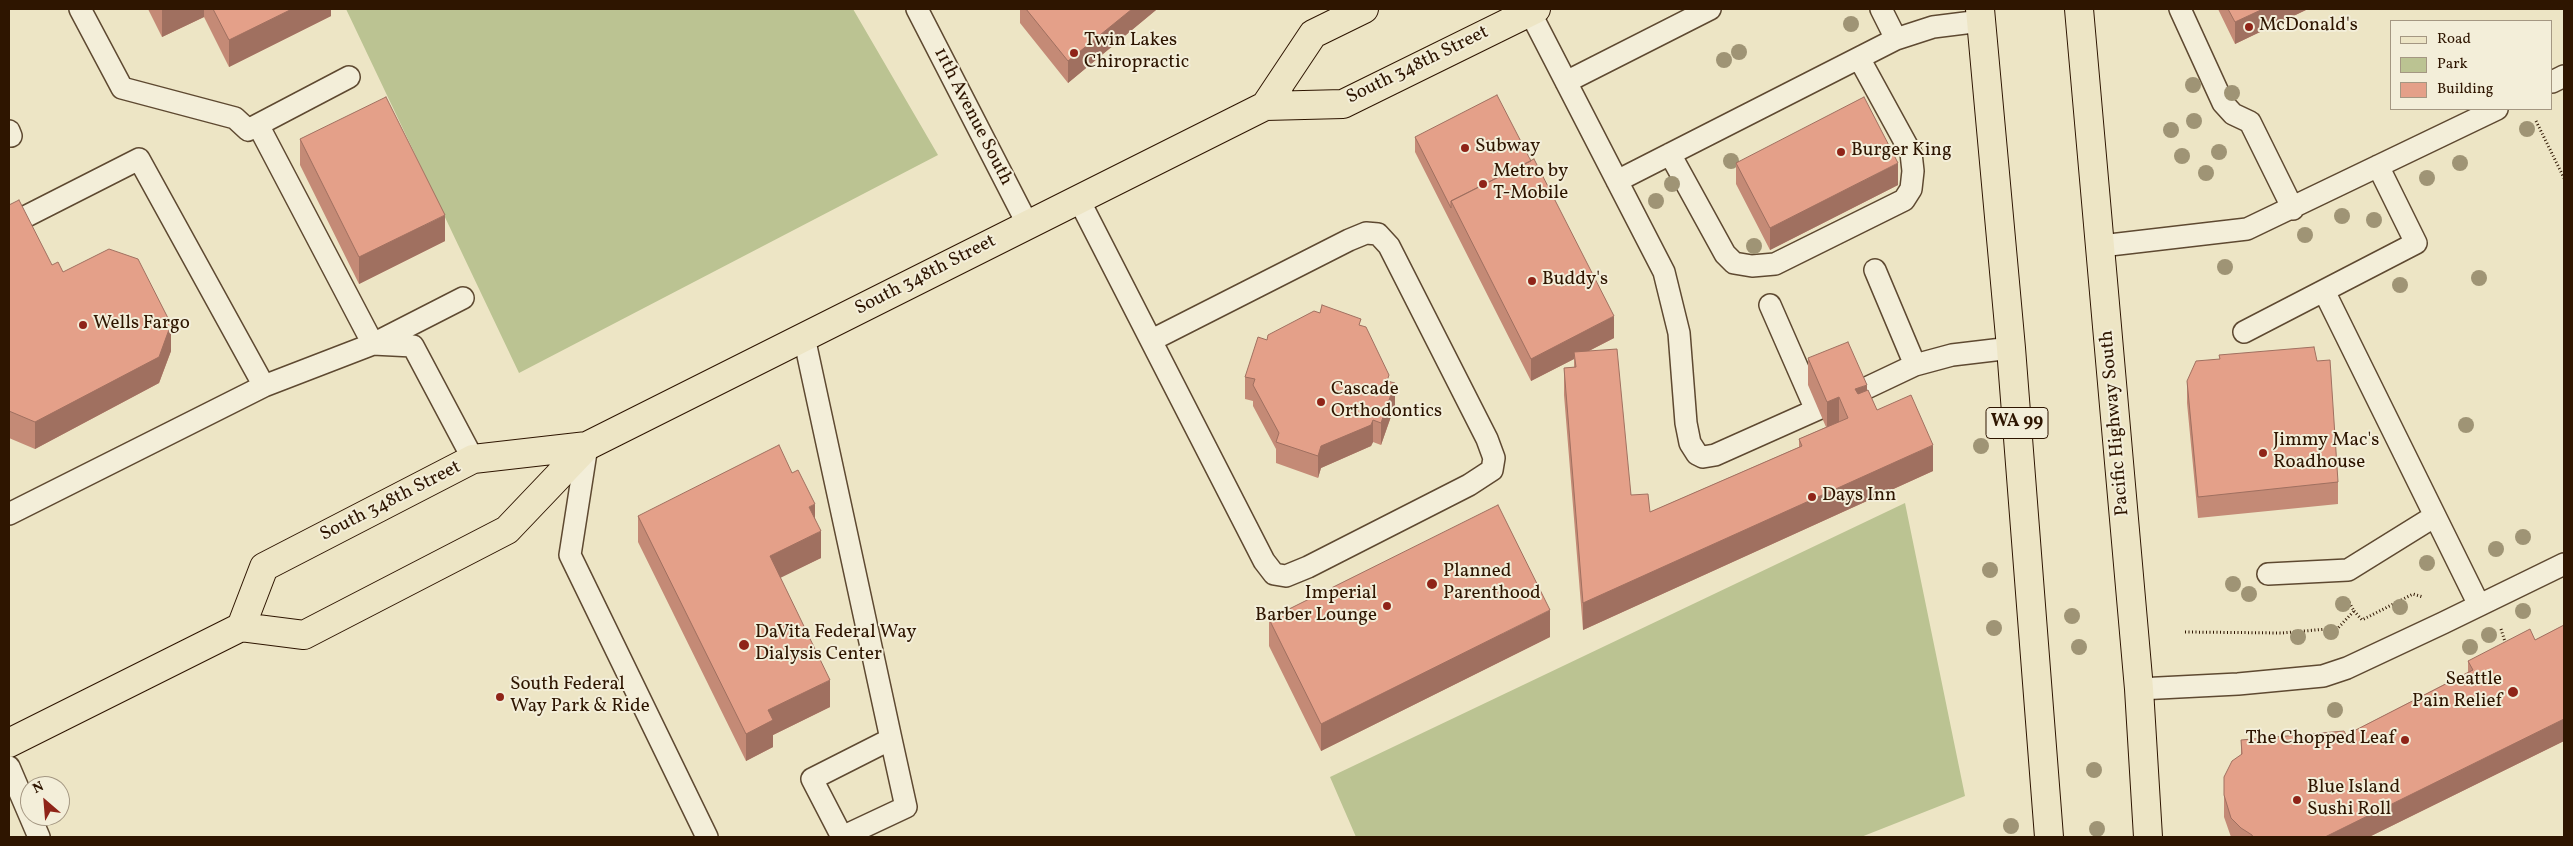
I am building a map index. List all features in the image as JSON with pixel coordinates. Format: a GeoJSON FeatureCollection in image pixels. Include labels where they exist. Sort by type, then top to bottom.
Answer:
{"type":"FeatureCollection","features":[{"type":"Feature","properties":{"kind":"main road","name":"South 348th Street"},"geometry":{"type":"LineString","coordinates":[[1265,106],[1313,34],[1364,9]]}},
{"type":"Feature","properties":{"kind":"main road","name":"Pacific Highway South"},"geometry":{"type":"LineString","coordinates":[[2079,9],[2139,688],[2148,837]]}},
{"type":"Feature","properties":{"kind":"main road","name":"South 348th Street"},"geometry":{"type":"LineString","coordinates":[[587,446],[507,530],[304,634],[241,626],[264,567],[473,460],[587,446],[1265,106],[1343,104],[1533,10]]}},
{"type":"Feature","properties":{"kind":"main road","name":"WA 99"},"geometry":{"type":"LineString","coordinates":[[1981,15],[2011,348],[2049,837]]}},
{"type":"Feature","properties":{"kind":"main road"},"geometry":{"type":"LineString","coordinates":[[9,743],[241,626]]}},
{"type":"Feature","properties":{"kind":"lane"},"geometry":{"type":"LineString","coordinates":[[80,9],[122,88],[235,118],[248,130],[349,77]]}},
{"type":"Feature","properties":{"kind":"lane","name":"11th Avenue South"},"geometry":{"type":"LineString","coordinates":[[917,9],[1028,224]]}},
{"type":"Feature","properties":{"kind":"lane"},"geometry":{"type":"LineString","coordinates":[[1566,82],[1710,9]]}},
{"type":"Feature","properties":{"kind":"lane"},"geometry":{"type":"LineString","coordinates":[[1881,9],[1896,38]]}},
{"type":"Feature","properties":{"kind":"lane"},"geometry":{"type":"LineString","coordinates":[[2180,9],[2223,103],[2233,114],[2250,122],[2293,209]]}},
{"type":"Feature","properties":{"kind":"lane"},"geometry":{"type":"LineString","coordinates":[[1533,10],[1566,82],[1664,272],[1673,302],[1679,333],[1686,423],[1690,443],[1697,454],[1703,457],[1715,455],[1817,409],[1770,306]]}},
{"type":"Feature","properties":{"kind":"lane"},"geometry":{"type":"LineString","coordinates":[[1617,181],[1896,38],[1981,15]]}},
{"type":"Feature","properties":{"kind":"lane"},"geometry":{"type":"LineString","coordinates":[[1670,154],[1725,254],[1734,263],[1752,266],[1775,264],[1904,200],[1911,189],[1914,172],[1911,153],[1859,58]]}},
{"type":"Feature","properties":{"kind":"lane"},"geometry":{"type":"LineString","coordinates":[[2101,246],[2247,229],[2293,209],[2495,110]]}},
{"type":"Feature","properties":{"kind":"lane"},"geometry":{"type":"LineString","coordinates":[[258,124],[373,344]]}},
{"type":"Feature","properties":{"kind":"lane"},"geometry":{"type":"LineString","coordinates":[[9,225],[139,159],[264,386]]}},
{"type":"Feature","properties":{"kind":"lane"},"geometry":{"type":"LineString","coordinates":[[2244,332],[2416,243],[2378,166]]}},
{"type":"Feature","properties":{"kind":"lane"},"geometry":{"type":"LineString","coordinates":[[1078,200],[1152,340],[1264,561],[1277,575],[1286,576],[1308,567],[1469,486],[1492,470],[1494,458],[1488,439],[1389,246],[1378,234],[1366,233],[1349,240],[1152,340]]}},
{"type":"Feature","properties":{"kind":"lane"},"geometry":{"type":"LineString","coordinates":[[1875,270],[1915,365]]}},
{"type":"Feature","properties":{"kind":"lane"},"geometry":{"type":"LineString","coordinates":[[2324,291],[2479,605]]}},
{"type":"Feature","properties":{"kind":"lane"},"geometry":{"type":"LineString","coordinates":[[9,514],[264,386],[373,344],[463,298]]}},
{"type":"Feature","properties":{"kind":"lane"},"geometry":{"type":"LineString","coordinates":[[804,337],[892,740],[906,807],[842,837],[812,779],[892,740]]}},
{"type":"Feature","properties":{"kind":"lane"},"geometry":{"type":"LineString","coordinates":[[373,344],[413,346],[473,460]]}},
{"type":"Feature","properties":{"kind":"lane"},"geometry":{"type":"LineString","coordinates":[[1858,392],[1915,365],[1952,355],[2011,348]]}},
{"type":"Feature","properties":{"kind":"lane"},"geometry":{"type":"LineString","coordinates":[[587,446],[570,556],[707,837]]}},
{"type":"Feature","properties":{"kind":"lane"},"geometry":{"type":"LineString","coordinates":[[2268,574],[2348,570],[2435,516]]}},
{"type":"Feature","properties":{"kind":"lane"},"geometry":{"type":"LineString","coordinates":[[2139,688],[2238,684],[2324,676],[2356,664],[2564,564]]}},
{"type":"Feature","properties":{"kind":"lane"},"geometry":{"type":"LineString","coordinates":[[9,767],[40,837]]}},
{"type":"Feature","properties":{"kind":"path"},"geometry":{"type":"LineString","coordinates":[[2536,122],[2564,178]]}},
{"type":"Feature","properties":{"kind":"path"},"geometry":{"type":"LineString","coordinates":[[2185,632],[2282,633],[2338,628],[2354,611],[2347,597]]}},
{"type":"Feature","properties":{"kind":"green space"},"geometry":{"type":"Polygon","coordinates":[[[346,9],[853,9],[938,155],[519,373],[346,9]]]}},
{"type":"Feature","properties":{"kind":"green space"},"geometry":{"type":"Polygon","coordinates":[[[1905,503],[1965,796],[1861,837],[1356,837],[1330,777],[1905,503]]]}},
{"type":"Feature","properties":{"kind":"building"},"geometry":{"type":"Polygon","coordinates":[[[213,9],[292,9],[229,40],[213,9]]]}},
{"type":"Feature","properties":{"kind":"building"},"geometry":{"type":"Polygon","coordinates":[[[1026,9],[1132,9],[1068,61],[1026,9]]]}},
{"type":"Feature","properties":{"kind":"building"},"geometry":{"type":"Polygon","coordinates":[[[2228,9],[2263,9],[2235,22],[2228,9]]]}},
{"type":"Feature","properties":{"kind":"building"},"geometry":{"type":"Polygon","coordinates":[[[1497,95],[1531,161],[1451,201],[1451,208],[1415,137],[1497,95]]]}},
{"type":"Feature","properties":{"kind":"building"},"geometry":{"type":"Polygon","coordinates":[[[386,97],[445,215],[359,257],[300,139],[386,97]]]}},
{"type":"Feature","properties":{"kind":"building","name":"Burger King"},"geometry":{"type":"Polygon","coordinates":[[[1864,97],[1898,163],[1770,228],[1736,163],[1864,97]]]}},
{"type":"Feature","properties":{"kind":"building","name":"Buddy's"},"geometry":{"type":"Polygon","coordinates":[[[1534,159],[1614,316],[1531,359],[1451,201],[1534,159]]]}},
{"type":"Feature","properties":{"kind":"building","name":"Wells Fargo"},"geometry":{"type":"Polygon","coordinates":[[[19,200],[52,265],[58,262],[63,272],[109,249],[138,259],[171,324],[159,357],[35,422],[9,411],[9,205],[19,200]]]}},
{"type":"Feature","properties":{"kind":"building","name":"Cascade Orthodontics"},"geometry":{"type":"Polygon","coordinates":[[[1322,305],[1361,319],[1359,325],[1366,327],[1389,375],[1387,381],[1395,383],[1381,423],[1373,420],[1371,425],[1321,446],[1318,456],[1276,442],[1279,433],[1253,385],[1255,379],[1245,377],[1258,337],[1267,340],[1268,335],[1314,311],[1320,313],[1322,305]]]}},
{"type":"Feature","properties":{"kind":"building","name":"Days Inn"},"geometry":{"type":"Polygon","coordinates":[[[1848,342],[1867,385],[1855,389],[1858,394],[1868,390],[1877,410],[1911,395],[1933,445],[1583,603],[1564,368],[1576,367],[1574,352],[1617,349],[1631,495],[1648,494],[1650,512],[1802,446],[1799,439],[1848,418],[1839,397],[1827,402],[1808,358],[1848,342]]]}},
{"type":"Feature","properties":{"kind":"building","name":"Jimmy Mac's Roadhouse"},"geometry":{"type":"Polygon","coordinates":[[[2314,347],[2317,361],[2330,360],[2338,482],[2198,497],[2187,381],[2196,361],[2220,359],[2219,355],[2314,347]]]}},
{"type":"Feature","properties":{"kind":"building","name":"DaVita Federal Way Dialysis Center"},"geometry":{"type":"Polygon","coordinates":[[[779,445],[792,473],[798,470],[815,504],[809,507],[821,531],[770,556],[830,680],[768,710],[773,720],[746,734],[638,516],[779,445]]]}},
{"type":"Feature","properties":{"kind":"building"},"geometry":{"type":"Polygon","coordinates":[[[1498,505],[1550,610],[1321,724],[1269,619],[1498,505]]]}},
{"type":"Feature","properties":{"kind":"building"},"geometry":{"type":"Polygon","coordinates":[[[2564,625],[2564,719],[2325,837],[2253,837],[2231,818],[2224,795],[2224,777],[2232,761],[2242,754],[2241,740],[2344,731],[2346,735],[2473,670],[2468,661],[2530,629],[2535,640],[2564,625]]]}},
{"type":"Feature","properties":{"kind":"place","name":"McDonald's"},"geometry":{"type":"Point","coordinates":[2249,27]}},
{"type":"Feature","properties":{"kind":"place","name":"Twin Lakes Chiropractic"},"geometry":{"type":"Point","coordinates":[1074,53]}},
{"type":"Feature","properties":{"kind":"place","name":"Subway"},"geometry":{"type":"Point","coordinates":[1465,148]}},
{"type":"Feature","properties":{"kind":"place","name":"Burger King"},"geometry":{"type":"Point","coordinates":[1841,152]}},
{"type":"Feature","properties":{"kind":"place","name":"Metro by T-Mobile"},"geometry":{"type":"Point","coordinates":[1483,184]}},
{"type":"Feature","properties":{"kind":"place","name":"Buddy's"},"geometry":{"type":"Point","coordinates":[1532,281]}},
{"type":"Feature","properties":{"kind":"place","name":"Wells Fargo"},"geometry":{"type":"Point","coordinates":[83,325]}},
{"type":"Feature","properties":{"kind":"place","name":"Cascade Orthodontics"},"geometry":{"type":"Point","coordinates":[1321,402]}},
{"type":"Feature","properties":{"kind":"place","name":"Jimmy Mac's Roadhouse"},"geometry":{"type":"Point","coordinates":[2263,453]}},
{"type":"Feature","properties":{"kind":"place","name":"Days Inn"},"geometry":{"type":"Point","coordinates":[1812,497]}},
{"type":"Feature","properties":{"kind":"place","name":"Planned Parenthood"},"geometry":{"type":"Point","coordinates":[1432,584]}},
{"type":"Feature","properties":{"kind":"place","name":"Imperial Barber Lounge"},"geometry":{"type":"Point","coordinates":[1387,606]}},
{"type":"Feature","properties":{"kind":"place","name":"DaVita Federal Way Dialysis Center"},"geometry":{"type":"Point","coordinates":[744,645]}},
{"type":"Feature","properties":{"kind":"place","name":"Seattle Pain Relief"},"geometry":{"type":"Point","coordinates":[2513,692]}},
{"type":"Feature","properties":{"kind":"place","name":"South Federal Way Park & Ride"},"geometry":{"type":"Point","coordinates":[500,697]}},
{"type":"Feature","properties":{"kind":"place","name":"The Chopped Leaf"},"geometry":{"type":"Point","coordinates":[2405,740]}},
{"type":"Feature","properties":{"kind":"place","name":"Blue Island Sushi Roll"},"geometry":{"type":"Point","coordinates":[2297,800]}}]}
